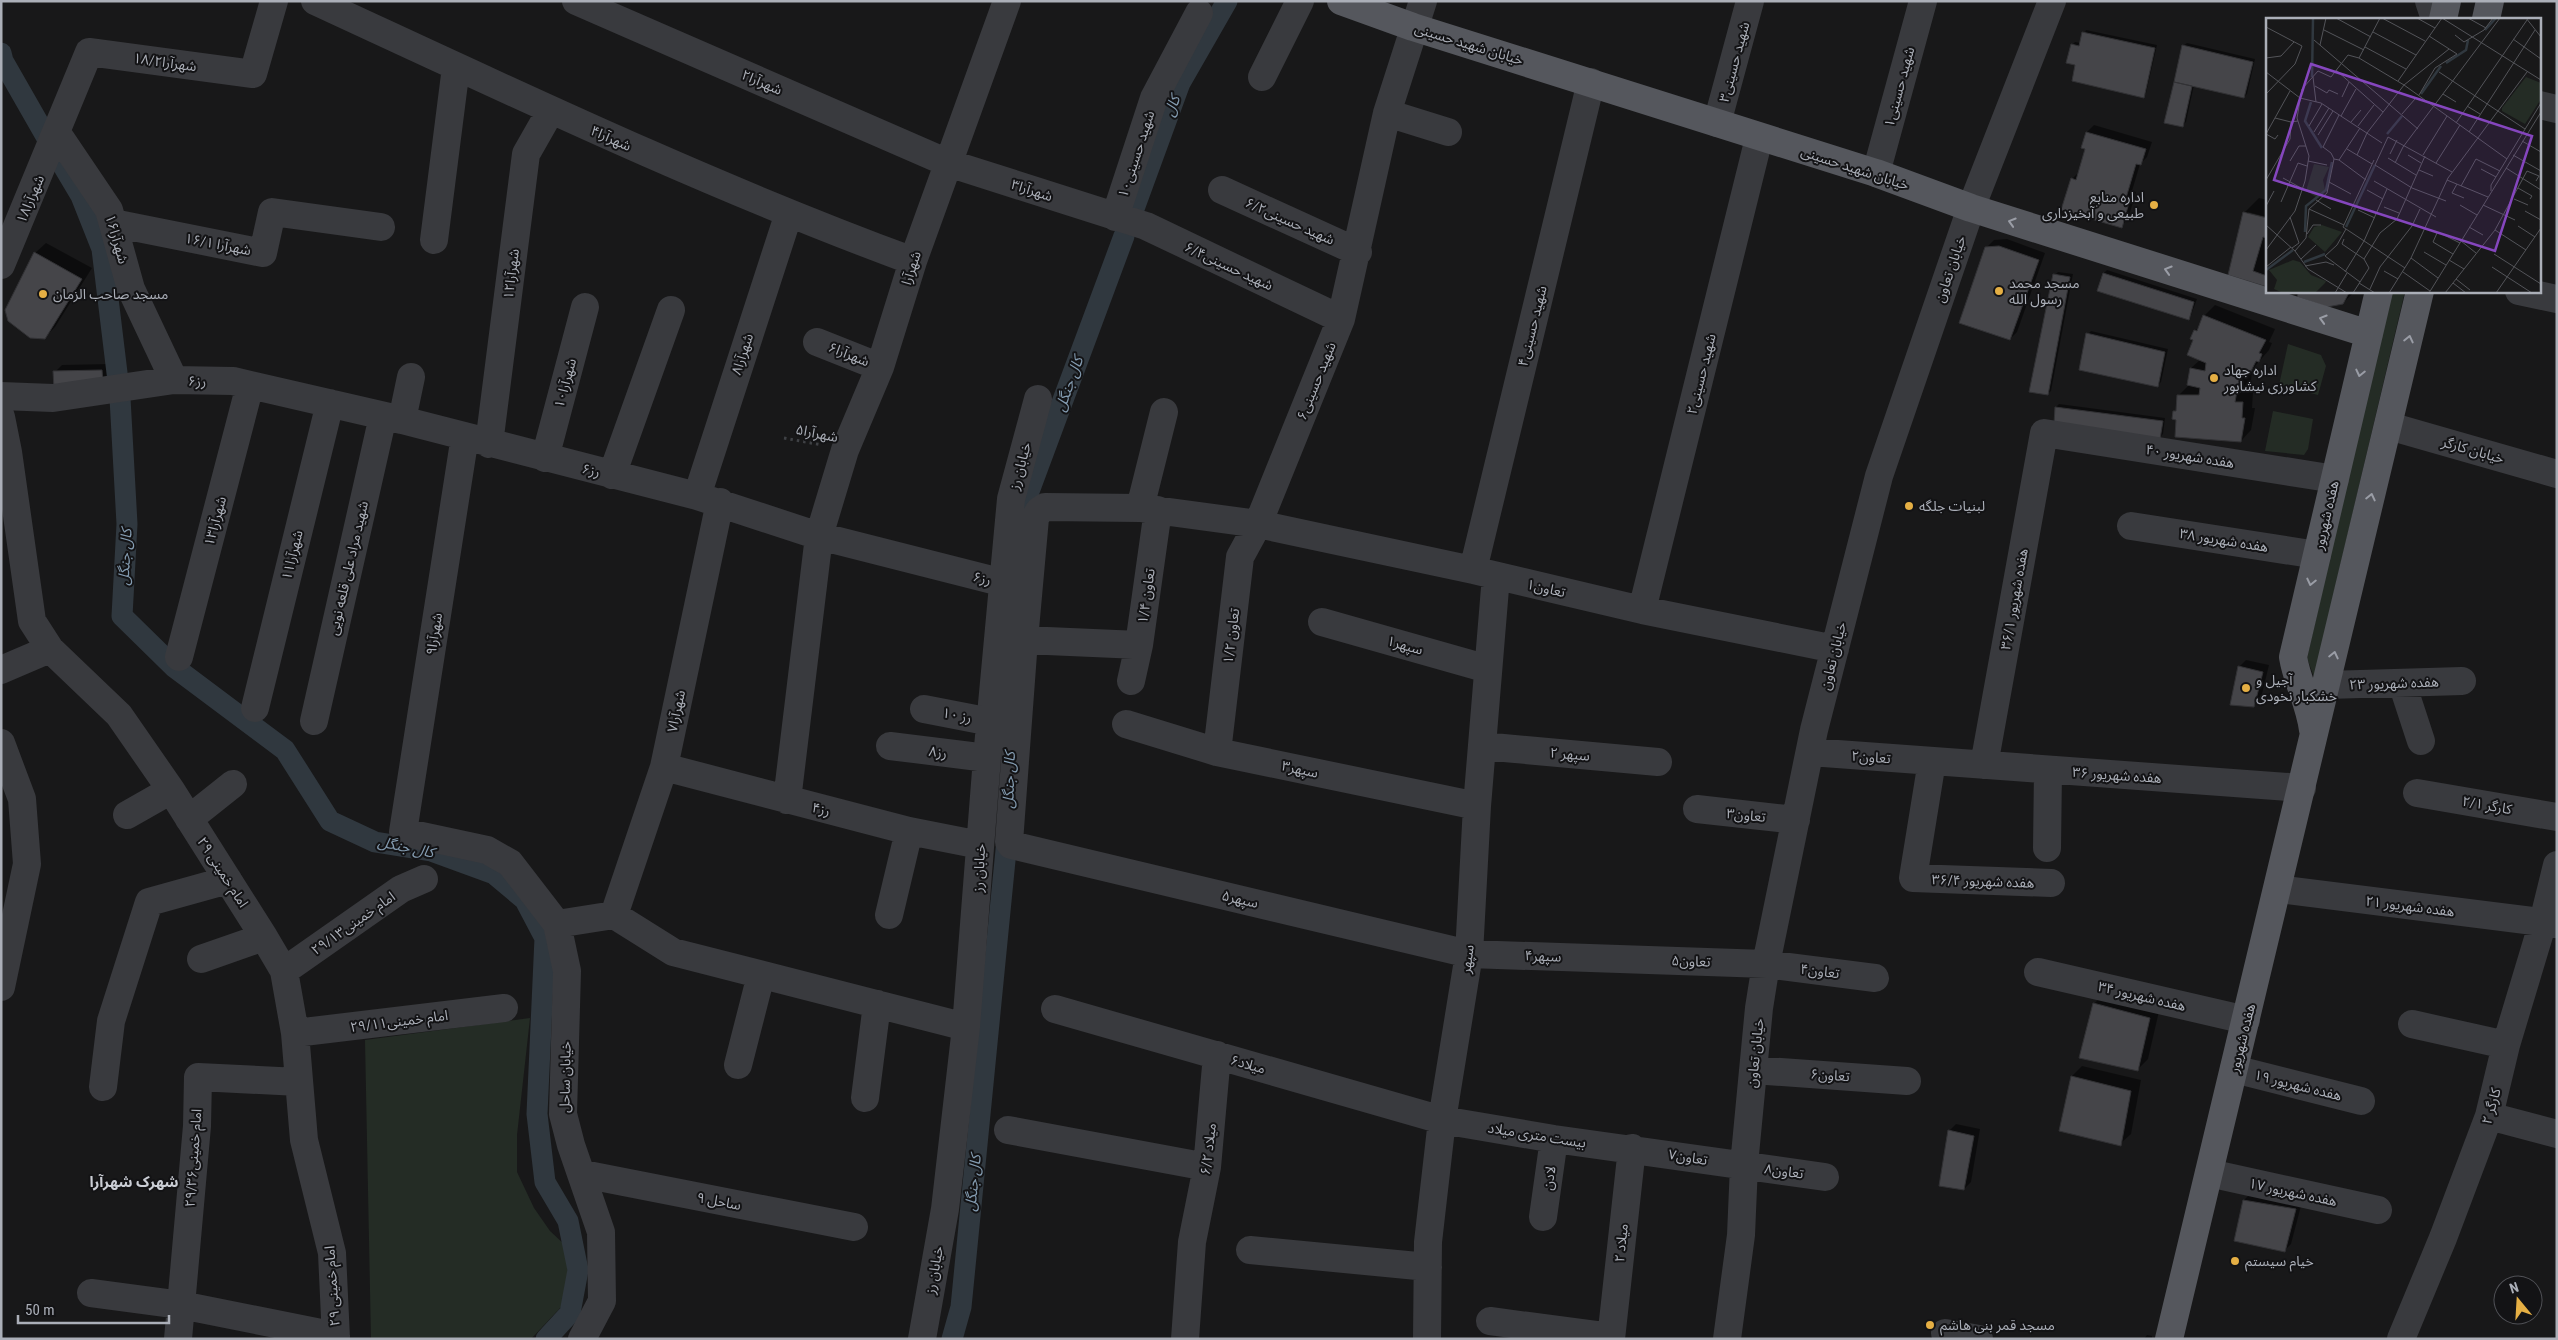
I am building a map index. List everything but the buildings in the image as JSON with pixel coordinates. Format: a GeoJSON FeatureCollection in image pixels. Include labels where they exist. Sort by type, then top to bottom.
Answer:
{"type":"FeatureCollection","features":[{"type":"Feature","properties":{"kind":"main road","name":"خیابان شهید حسینی"},"geometry":{"type":"LineString","coordinates":[[1340,1],[1413,27],[1591,82],[1759,138],[1876,173],[1971,208],[2369,334]]}},
{"type":"Feature","properties":{"kind":"main road"},"geometry":{"type":"LineString","coordinates":[[2443,18],[2447,1]]}},
{"type":"Feature","properties":{"kind":"main road"},"geometry":{"type":"LineString","coordinates":[[2486,18],[2490,1]]}},
{"type":"Feature","properties":{"kind":"main road","name":"هفده شهریور"},"geometry":{"type":"LineString","coordinates":[[2314,736],[2311,710],[2296,674],[2293,657],[2379,292]]}},
{"type":"Feature","properties":{"kind":"main road","name":"هفده شهریور"},"geometry":{"type":"LineString","coordinates":[[2169,1339],[2420,292]]}},
{"type":"Feature","properties":{"kind":"street","name":"شهرآرا۱۸/۲"},"geometry":{"type":"LineString","coordinates":[[57,133],[89,52],[253,74],[274,1]]}},
{"type":"Feature","properties":{"kind":"street","name":"شهرآرا۴"},"geometry":{"type":"LineString","coordinates":[[315,1],[620,142],[789,213],[912,261]]}},
{"type":"Feature","properties":{"kind":"street","name":"شهرآرا۲"},"geometry":{"type":"LineString","coordinates":[[576,1],[948,162]]}},
{"type":"Feature","properties":{"kind":"street","name":"شهرآرا"},"geometry":{"type":"LineString","coordinates":[[787,800],[819,536],[845,450],[880,367],[912,261],[1007,1]]}},
{"type":"Feature","properties":{"kind":"street"},"geometry":{"type":"LineString","coordinates":[[1262,77],[1300,1]]}},
{"type":"Feature","properties":{"kind":"street","name":"شهید حسینی۶"},"geometry":{"type":"LineString","coordinates":[[1258,524],[1341,319],[1358,252],[1387,114],[1413,27],[1423,1]]}},
{"type":"Feature","properties":{"kind":"street","name":"شهید حسینی۳"},"geometry":{"type":"LineString","coordinates":[[1717,123],[1750,1]]}},
{"type":"Feature","properties":{"kind":"street","name":"شهید حسینی۱"},"geometry":{"type":"LineString","coordinates":[[1876,173],[1923,1]]}},
{"type":"Feature","properties":{"kind":"street","name":"خیابان تعاون"},"geometry":{"type":"LineString","coordinates":[[1727,1339],[1740,1235],[1744,1165],[1753,1070],[1766,964],[1810,752],[1834,649],[1879,476],[1971,208],[2052,1]]}},
{"type":"Feature","properties":{"kind":"street"},"geometry":{"type":"LineString","coordinates":[[2429,1],[2435,18]]}},
{"type":"Feature","properties":{"kind":"street","name":"شهید حسینی۱۰"},"geometry":{"type":"LineString","coordinates":[[1116,216],[1154,98],[1199,13]]}},
{"type":"Feature","properties":{"kind":"street"},"geometry":{"type":"LineString","coordinates":[[434,240],[456,66]]}},
{"type":"Feature","properties":{"kind":"street","name":"شهید حسینی۴"},"geometry":{"type":"LineString","coordinates":[[1485,573],[1591,82]]}},
{"type":"Feature","properties":{"kind":"street"},"geometry":{"type":"LineString","coordinates":[[2540,104],[2557,109]]}},
{"type":"Feature","properties":{"kind":"street","name":"شهرآرا۱۲"},"geometry":{"type":"LineString","coordinates":[[477,440],[526,154],[551,110]]}},
{"type":"Feature","properties":{"kind":"street"},"geometry":{"type":"LineString","coordinates":[[1387,114],[1448,132]]}},
{"type":"Feature","properties":{"kind":"street","name":"شهرآرا۱۶"},"geometry":{"type":"LineString","coordinates":[[57,133],[109,210],[131,289],[174,380]]}},
{"type":"Feature","properties":{"kind":"street","name":"شهرآرا۱۸"},"geometry":{"type":"LineString","coordinates":[[1,264],[57,133]]}},
{"type":"Feature","properties":{"kind":"street","name":"شهید حسینی۲"},"geometry":{"type":"LineString","coordinates":[[1642,610],[1759,138]]}},
{"type":"Feature","properties":{"kind":"street","name":"شهرآرا۳"},"geometry":{"type":"LineString","coordinates":[[948,162],[1116,216]]}},
{"type":"Feature","properties":{"kind":"street","name":"شهید حسینی۶/۲"},"geometry":{"type":"LineString","coordinates":[[1222,190],[1358,252]]}},
{"type":"Feature","properties":{"kind":"street","name":"شهرآرا ۱۶/۱"},"geometry":{"type":"LineString","coordinates":[[113,223],[263,253],[272,212],[381,227]]}},
{"type":"Feature","properties":{"kind":"street","name":"شهرآرا۸"},"geometry":{"type":"LineString","coordinates":[[709,499],[789,213]]}},
{"type":"Feature","properties":{"kind":"street","name":"شهید حسینی۶/۴"},"geometry":{"type":"LineString","coordinates":[[1116,216],[1146,226],[1341,319]]}},
{"type":"Feature","properties":{"kind":"street"},"geometry":{"type":"LineString","coordinates":[[2523,292],[2557,299]]}},
{"type":"Feature","properties":{"kind":"street","name":"شهرآرا۱۰"},"geometry":{"type":"LineString","coordinates":[[545,458],[585,307]]}},
{"type":"Feature","properties":{"kind":"street"},"geometry":{"type":"LineString","coordinates":[[612,475],[672,310]]}},
{"type":"Feature","properties":{"kind":"street","name":"شهرآرا۶"},"geometry":{"type":"LineString","coordinates":[[817,342],[880,367]]}},
{"type":"Feature","properties":{"kind":"street","name":"شهید مراد علی قلعه نویی"},"geometry":{"type":"LineString","coordinates":[[314,721],[392,418],[411,377]]}},
{"type":"Feature","properties":{"kind":"street","name":"رز۶"},"geometry":{"type":"LineString","coordinates":[[1,396],[53,398],[174,380],[233,381],[392,418],[709,499],[819,536],[1004,583]]}},
{"type":"Feature","properties":{"kind":"street","name":"شهرآرا۱۳"},"geometry":{"type":"LineString","coordinates":[[179,657],[250,385]]}},
{"type":"Feature","properties":{"kind":"street","name":"خیابان رز"},"geometry":{"type":"LineString","coordinates":[[922,1339],[945,1209],[966,1027],[990,722],[1011,499],[1038,399]]}},
{"type":"Feature","properties":{"kind":"street","name":"شهرآرا۱۱"},"geometry":{"type":"LineString","coordinates":[[255,708],[330,403]]}},
{"type":"Feature","properties":{"kind":"street","name":"تعاون ۱/۴"},"geometry":{"type":"LineString","coordinates":[[1131,681],[1139,645],[1149,509],[1164,412]]}},
{"type":"Feature","properties":{"kind":"street","name":"امام خمینی ۲۹"},"geometry":{"type":"LineString","coordinates":[[1,417],[8,452],[32,621],[50,649],[118,715],[171,790],[284,971],[295,1033],[304,1140],[332,1253],[336,1338]]}},
{"type":"Feature","properties":{"kind":"street","name":"خیابان کارگر"},"geometry":{"type":"LineString","coordinates":[[2388,426],[2557,474]]}},
{"type":"Feature","properties":{"kind":"street","name":"هفده شهریور ۴۰"},"geometry":{"type":"LineString","coordinates":[[2044,433],[2335,479]]}},
{"type":"Feature","properties":{"kind":"street","name":"هفده شهریور ۳۶/۱"},"geometry":{"type":"LineString","coordinates":[[1984,765],[2044,433]]}},
{"type":"Feature","properties":{"kind":"street","name":"شهرآرا۹"},"geometry":{"type":"LineString","coordinates":[[477,440],[403,832],[487,850],[510,863],[557,924]]}},
{"type":"Feature","properties":{"kind":"street","name":"شهرآرا۷"},"geometry":{"type":"LineString","coordinates":[[614,915],[664,767],[709,499]]}},
{"type":"Feature","properties":{"kind":"street"},"geometry":{"type":"LineString","coordinates":[[1139,645],[1024,640],[1035,518],[1039,511],[1045,507],[1149,509],[1258,524]]}},
{"type":"Feature","properties":{"kind":"street","name":"تعاون۱"},"geometry":{"type":"LineString","coordinates":[[1258,524],[1485,573],[1642,610],[1834,649]]}},
{"type":"Feature","properties":{"kind":"street","name":"تعاون ۱/۲"},"geometry":{"type":"LineString","coordinates":[[1217,752],[1240,557],[1258,524]]}},
{"type":"Feature","properties":{"kind":"street","name":"هفده شهریور ۳۸"},"geometry":{"type":"LineString","coordinates":[[2131,526],[2317,555]]}},
{"type":"Feature","properties":{"kind":"street","name":"سپهر"},"geometry":{"type":"LineString","coordinates":[[1427,1339],[1428,1242],[1442,1120],[1469,954],[1477,806],[1488,669],[1485,573]]}},
{"type":"Feature","properties":{"kind":"street","name":"سپهر۱"},"geometry":{"type":"LineString","coordinates":[[1322,622],[1488,669]]}},
{"type":"Feature","properties":{"kind":"street","name":"سپهر۵"},"geometry":{"type":"LineString","coordinates":[[1024,640],[1010,845],[1469,954]]}},
{"type":"Feature","properties":{"kind":"street"},"geometry":{"type":"LineString","coordinates":[[1,670],[50,649]]}},
{"type":"Feature","properties":{"kind":"street","name":"هفده شهریور ۲۳"},"geometry":{"type":"LineString","coordinates":[[2326,685],[2462,681]]}},
{"type":"Feature","properties":{"kind":"street"},"geometry":{"type":"LineString","coordinates":[[2402,683],[2421,741]]}},
{"type":"Feature","properties":{"kind":"street","name":"رز ۱۰"},"geometry":{"type":"LineString","coordinates":[[924,709],[990,722]]}},
{"type":"Feature","properties":{"kind":"street","name":"سپهر۳"},"geometry":{"type":"LineString","coordinates":[[1126,724],[1217,752],[1477,806]]}},
{"type":"Feature","properties":{"kind":"street"},"geometry":{"type":"LineString","coordinates":[[1,742],[22,799],[27,864],[1,987]]}},
{"type":"Feature","properties":{"kind":"street","name":"رز۸"},"geometry":{"type":"LineString","coordinates":[[890,746],[987,758]]}},
{"type":"Feature","properties":{"kind":"street","name":"سپهر ۲"},"geometry":{"type":"LineString","coordinates":[[1482,746],[1658,762]]}},
{"type":"Feature","properties":{"kind":"street","name":"تعاون۲"},"geometry":{"type":"LineString","coordinates":[[1810,752],[1932,761]]}},
{"type":"Feature","properties":{"kind":"street","name":"هفده شهریور ۳۶"},"geometry":{"type":"LineString","coordinates":[[1932,761],[2302,788]]}},
{"type":"Feature","properties":{"kind":"street","name":"هفده شهریور ۳۶/۴"},"geometry":{"type":"LineString","coordinates":[[1932,761],[1913,878],[2051,883]]}},
{"type":"Feature","properties":{"kind":"street","name":"رز۴"},"geometry":{"type":"LineString","coordinates":[[664,767],[909,831],[980,845]]}},
{"type":"Feature","properties":{"kind":"street"},"geometry":{"type":"LineString","coordinates":[[2047,848],[2048,770]]}},
{"type":"Feature","properties":{"kind":"street"},"geometry":{"type":"LineString","coordinates":[[189,819],[233,784]]}},
{"type":"Feature","properties":{"kind":"street"},"geometry":{"type":"LineString","coordinates":[[127,815],[171,790]]}},
{"type":"Feature","properties":{"kind":"street","name":"کارگر ۲/۱"},"geometry":{"type":"LineString","coordinates":[[2417,793],[2557,817]]}},
{"type":"Feature","properties":{"kind":"street","name":"تعاون۳"},"geometry":{"type":"LineString","coordinates":[[1697,810],[1796,820]]}},
{"type":"Feature","properties":{"kind":"street"},"geometry":{"type":"LineString","coordinates":[[888,915],[909,831]]}},
{"type":"Feature","properties":{"kind":"street","name":"کارگر ۲"},"geometry":{"type":"LineString","coordinates":[[2401,1339],[2444,1238],[2489,1116],[2506,1045],[2550,923],[2557,865]]}},
{"type":"Feature","properties":{"kind":"street","name":"امام خمینی۲۹/۱۳"},"geometry":{"type":"LineString","coordinates":[[284,971],[401,889],[424,879]]}},
{"type":"Feature","properties":{"kind":"street"},"geometry":{"type":"LineString","coordinates":[[103,1086],[111,1020],[149,902],[228,880]]}},
{"type":"Feature","properties":{"kind":"street","name":"هفده شهریور ۲۱"},"geometry":{"type":"LineString","coordinates":[[2278,889],[2550,923]]}},
{"type":"Feature","properties":{"kind":"street"},"geometry":{"type":"LineString","coordinates":[[557,924],[614,915],[673,952],[966,1027]]}},
{"type":"Feature","properties":{"kind":"street","name":"خیابان ساحل"},"geometry":{"type":"LineString","coordinates":[[557,924],[567,971],[563,1114],[571,1145],[583,1174],[602,1232],[602,1301],[582,1339]]}},
{"type":"Feature","properties":{"kind":"street"},"geometry":{"type":"LineString","coordinates":[[201,959],[264,937]]}},
{"type":"Feature","properties":{"kind":"street","name":"سپهر۴"},"geometry":{"type":"LineString","coordinates":[[1469,954],[1617,959]]}},
{"type":"Feature","properties":{"kind":"street","name":"تعاون۵"},"geometry":{"type":"LineString","coordinates":[[1617,959],[1766,964]]}},
{"type":"Feature","properties":{"kind":"street","name":"تعاون۴"},"geometry":{"type":"LineString","coordinates":[[1766,964],[1875,978]]}},
{"type":"Feature","properties":{"kind":"street","name":"هفده شهریور ۳۴"},"geometry":{"type":"LineString","coordinates":[[2038,972],[2246,1020]]}},
{"type":"Feature","properties":{"kind":"street"},"geometry":{"type":"LineString","coordinates":[[738,1065],[760,975]]}},
{"type":"Feature","properties":{"kind":"street"},"geometry":{"type":"LineString","coordinates":[[865,1098],[877,1004]]}},
{"type":"Feature","properties":{"kind":"street","name":"امام خمینی۲۹/۱۱"},"geometry":{"type":"LineString","coordinates":[[295,1033],[504,1008]]}},
{"type":"Feature","properties":{"kind":"street","name":"میلاد۶"},"geometry":{"type":"LineString","coordinates":[[1055,1010],[1442,1120]]}},
{"type":"Feature","properties":{"kind":"street"},"geometry":{"type":"LineString","coordinates":[[2412,1024],[2506,1045]]}},
{"type":"Feature","properties":{"kind":"street","name":"میلاد ۶/۲"},"geometry":{"type":"LineString","coordinates":[[1185,1339],[1192,1242],[1207,1167],[1217,1055]]}},
{"type":"Feature","properties":{"kind":"street","name":"هفده شهریور ۱۹"},"geometry":{"type":"LineString","coordinates":[[2234,1069],[2361,1101]]}},
{"type":"Feature","properties":{"kind":"street","name":"تعاون۶"},"geometry":{"type":"LineString","coordinates":[[1753,1070],[1907,1081]]}},
{"type":"Feature","properties":{"kind":"street","name":"امام خمینی۲۹/۳۶"},"geometry":{"type":"LineString","coordinates":[[178,1339],[197,1126],[198,1077],[299,1082]]}},
{"type":"Feature","properties":{"kind":"street"},"geometry":{"type":"LineString","coordinates":[[2489,1116],[2557,1134]]}},
{"type":"Feature","properties":{"kind":"street","name":"بیست متری میلاد"},"geometry":{"type":"LineString","coordinates":[[1442,1120],[1554,1139],[1632,1148]]}},
{"type":"Feature","properties":{"kind":"street"},"geometry":{"type":"LineString","coordinates":[[1008,1130],[1207,1167]]}},
{"type":"Feature","properties":{"kind":"street","name":"لادن"},"geometry":{"type":"LineString","coordinates":[[1543,1217],[1554,1139]]}},
{"type":"Feature","properties":{"kind":"street","name":"تعاون۷"},"geometry":{"type":"LineString","coordinates":[[1632,1148],[1744,1165]]}},
{"type":"Feature","properties":{"kind":"street","name":"میلاد ۲"},"geometry":{"type":"LineString","coordinates":[[1611,1338],[1632,1148]]}},
{"type":"Feature","properties":{"kind":"street","name":"تعاون۸"},"geometry":{"type":"LineString","coordinates":[[1744,1165],[1825,1177]]}},
{"type":"Feature","properties":{"kind":"street","name":"هفده شهریور ۱۷"},"geometry":{"type":"LineString","coordinates":[[2209,1173],[2378,1210]]}},
{"type":"Feature","properties":{"kind":"street","name":"ساحل ۹"},"geometry":{"type":"LineString","coordinates":[[583,1174],[854,1228]]}},
{"type":"Feature","properties":{"kind":"street"},"geometry":{"type":"LineString","coordinates":[[1250,1250],[1428,1267]]}},
{"type":"Feature","properties":{"kind":"street"},"geometry":{"type":"LineString","coordinates":[[91,1293],[181,1306],[336,1338]]}},
{"type":"Feature","properties":{"kind":"street"},"geometry":{"type":"LineString","coordinates":[[1490,1321],[1611,1338]]}},
{"type":"Feature","properties":{"kind":"street"},"geometry":{"type":"LineString","coordinates":[[1945,1333],[1979,1339]]}},
{"type":"Feature","properties":{"kind":"path","name":"شهرآرا۵"},"geometry":{"type":"LineString","coordinates":[[784,438],[845,450]]}},
{"type":"Feature","properties":{"kind":"shaded area"},"geometry":{"type":"Polygon","coordinates":[[[2391,292],[2405,292],[2314,677],[2307,658],[2391,292]]]}},
{"type":"Feature","properties":{"kind":"shaded area"},"geometry":{"type":"Polygon","coordinates":[[[2288,344],[2321,355],[2326,366],[2318,395],[2279,385],[2288,344]]]}},
{"type":"Feature","properties":{"kind":"shaded area"},"geometry":{"type":"Polygon","coordinates":[[[2273,411],[2313,419],[2308,449],[2304,455],[2265,451],[2273,411]]]}},
{"type":"Feature","properties":{"kind":"shaded area"},"geometry":{"type":"Polygon","coordinates":[[[530,1018],[517,1135],[517,1172],[534,1208],[550,1231],[565,1245],[568,1272],[562,1306],[531,1339],[371,1339],[365,1040],[530,1018]]]}},
{"type":"Feature","properties":{"kind":"waterway","name":"کال"},"geometry":{"type":"LineString","coordinates":[[1131,217],[1180,83],[1227,1]]}},
{"type":"Feature","properties":{"kind":"waterway","name":"کال جنگل"},"geometry":{"type":"LineString","coordinates":[[1,53],[3,61],[47,138]]}},
{"type":"Feature","properties":{"kind":"waterway","name":"کال جنگل"},"geometry":{"type":"LineString","coordinates":[[59,159],[81,196],[102,249],[118,381]]}},
{"type":"Feature","properties":{"kind":"waterway","name":"کال جنگل"},"geometry":{"type":"LineString","coordinates":[[1018,532],[1018,521],[1124,236]]}},
{"type":"Feature","properties":{"kind":"waterway","name":"کال جنگل"},"geometry":{"type":"LineString","coordinates":[[120,398],[127,524],[122,616],[174,667],[285,750],[330,821],[375,842],[431,851],[494,874],[525,900],[545,938],[537,1114],[545,1182],[568,1221],[578,1270],[570,1313],[546,1339]]}},
{"type":"Feature","properties":{"kind":"waterway","name":"کال جنگل"},"geometry":{"type":"LineString","coordinates":[[952,1339],[961,1307],[1008,830]]}},
{"type":"Feature","properties":{"kind":"place","name":"اداره منابع طبیعی و آبخیزداری"},"geometry":{"type":"Point","coordinates":[2154,205]}},
{"type":"Feature","properties":{"kind":"place","name":"مسجد محمد رسول الله"},"geometry":{"type":"Point","coordinates":[1999,291]}},
{"type":"Feature","properties":{"kind":"place","name":"مسجد صاحب الزمان"},"geometry":{"type":"Point","coordinates":[43,294]}},
{"type":"Feature","properties":{"kind":"place","name":"اداره جهاد کشاورزی نیشابور"},"geometry":{"type":"Point","coordinates":[2214,378]}},
{"type":"Feature","properties":{"kind":"place","name":"لبنیات جلگه"},"geometry":{"type":"Point","coordinates":[1909,506]}},
{"type":"Feature","properties":{"kind":"place","name":"آجیل و خشکبار نخودی"},"geometry":{"type":"Point","coordinates":[2246,688]}},
{"type":"Feature","properties":{"kind":"place","name":"خیام سیستم"},"geometry":{"type":"Point","coordinates":[2235,1261]}},
{"type":"Feature","properties":{"kind":"place","name":"مسجد قمر بنی هاشم"},"geometry":{"type":"Point","coordinates":[1930,1325]}},
{"type":"Feature","properties":{"kind":"district","name":"شهرک شهرآرا"},"geometry":{"type":"Point","coordinates":[134,1182]}}]}
